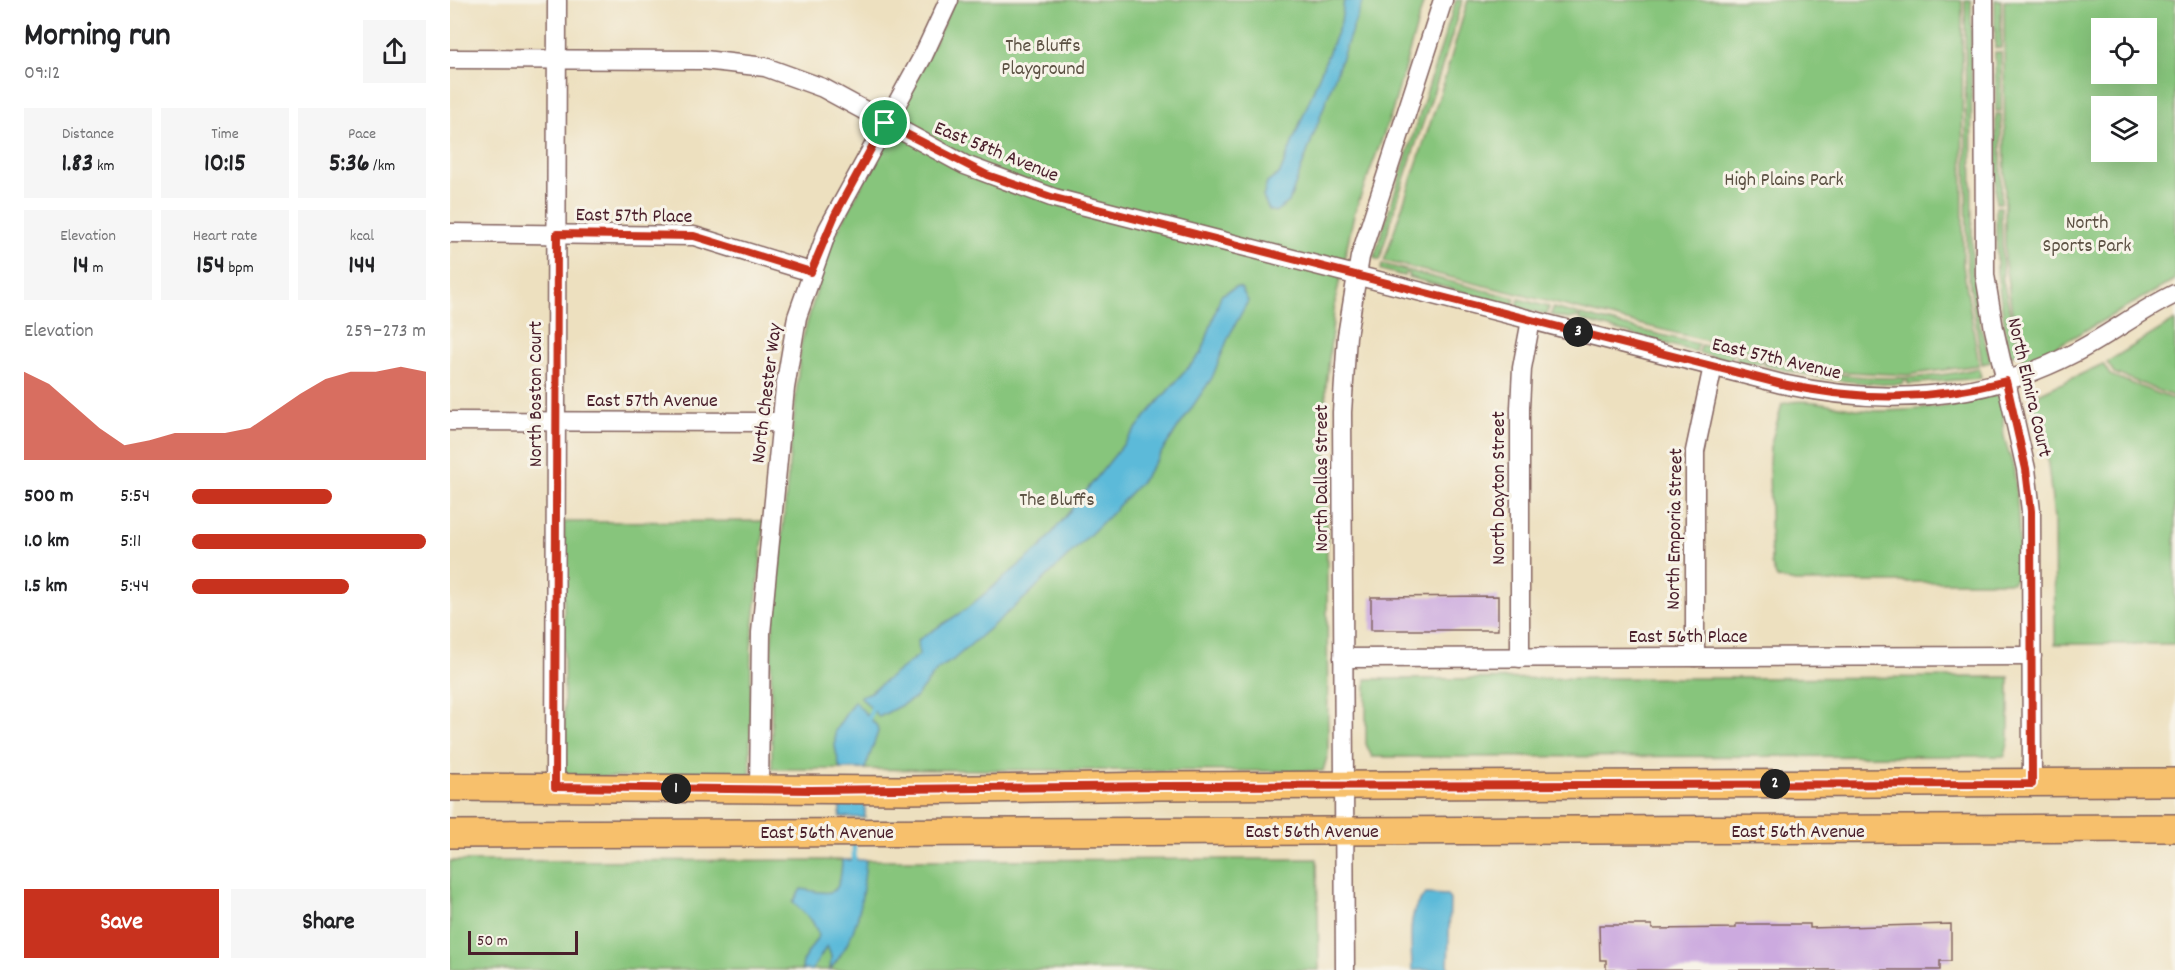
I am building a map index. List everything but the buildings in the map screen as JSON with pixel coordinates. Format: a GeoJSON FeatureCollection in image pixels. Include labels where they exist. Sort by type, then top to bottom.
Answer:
{"type":"FeatureCollection","features":[{"type":"Feature","properties":{"kind":"main road","name":"East 56th Avenue"},"geometry":{"type":"LineString","coordinates":[[450,787],[908,790],[1345,785],[2175,782]]}},
{"type":"Feature","properties":{"kind":"main road","name":"East 56th Avenue"},"geometry":{"type":"LineString","coordinates":[[450,834],[909,830],[2175,828]]}},
{"type":"Feature","properties":{"kind":"street","name":"North Boston Court"},"geometry":{"type":"LineString","coordinates":[[555,787],[557,0]]}},
{"type":"Feature","properties":{"kind":"street","name":"North Chester Way"},"geometry":{"type":"LineString","coordinates":[[759,790],[761,633],[782,422],[794,332],[811,272],[835,215],[922,56],[949,0]]}},
{"type":"Feature","properties":{"kind":"street","name":"North Dallas Street"},"geometry":{"type":"LineString","coordinates":[[1345,970],[1342,396],[1345,352],[1356,275],[1371,218],[1422,71],[1443,0]]}},
{"type":"Feature","properties":{"kind":"street","name":"North Elmira Court"},"geometry":{"type":"LineString","coordinates":[[1983,0],[1984,261],[1989,302],[2030,490],[2032,784]]}},
{"type":"Feature","properties":{"kind":"street","name":"East 58th Avenue"},"geometry":{"type":"LineString","coordinates":[[450,60],[704,60],[750,64],[802,79],[965,165],[1045,196],[1356,275]]}},
{"type":"Feature","properties":{"kind":"street","name":"East 57th Place"},"geometry":{"type":"LineString","coordinates":[[450,233],[694,236],[811,272]]}},
{"type":"Feature","properties":{"kind":"street","name":"East 57th Avenue"},"geometry":{"type":"LineString","coordinates":[[1356,275],[1809,390],[1880,398],[1934,396],[2006,381],[2072,354],[2175,294]]}},
{"type":"Feature","properties":{"kind":"street","name":"North Dayton Street"},"geometry":{"type":"LineString","coordinates":[[1520,658],[1520,395],[1531,320]]}},
{"type":"Feature","properties":{"kind":"street","name":"North Emporia Street"},"geometry":{"type":"LineString","coordinates":[[1695,657],[1695,452],[1713,366]]}},
{"type":"Feature","properties":{"kind":"street","name":"East 57th Avenue"},"geometry":{"type":"LineString","coordinates":[[450,421],[782,422]]}},
{"type":"Feature","properties":{"kind":"street","name":"East 56th Place"},"geometry":{"type":"LineString","coordinates":[[1344,658],[2032,656]]}},
{"type":"Feature","properties":{"kind":"green space","name":"The Bluffs"},"geometry":{"type":"Polygon","coordinates":[[[955,0],[1424,0],[1392,112],[1354,214],[1335,302],[1326,387],[1328,754],[1323,771],[772,769],[771,647],[801,344],[829,247],[897,119],[955,0]]]}},
{"type":"Feature","properties":{"kind":"green space"},"geometry":{"type":"Polygon","coordinates":[[[1456,0],[1462,0],[1453,33],[1399,195],[1380,260],[1374,258],[1456,0]]]}},
{"type":"Feature","properties":{"kind":"green space","name":"High Plains Park"},"geometry":{"type":"Polygon","coordinates":[[[1468,0],[1962,0],[1963,265],[1979,365],[1907,375],[1829,371],[1384,261],[1441,91],[1468,0]]]}},
{"type":"Feature","properties":{"kind":"green space"},"geometry":{"type":"Polygon","coordinates":[[[1965,0],[1971,0],[1972,265],[1980,325],[1991,362],[1982,364],[1967,265],[1965,0]]]}},
{"type":"Feature","properties":{"kind":"green space"},"geometry":{"type":"Polygon","coordinates":[[[1995,0],[2001,0],[2001,48],[1995,48],[1995,0]]]}},
{"type":"Feature","properties":{"kind":"green space","name":"North Sports Park"},"geometry":{"type":"Polygon","coordinates":[[[2004,0],[2175,0],[2175,280],[2025,364],[2012,312],[2005,263],[2004,0]]]}},
{"type":"Feature","properties":{"kind":"green space"},"geometry":{"type":"Polygon","coordinates":[[[1995,52],[2001,52],[2001,111],[1996,111],[1995,52]]]}},
{"type":"Feature","properties":{"kind":"green space"},"geometry":{"type":"Polygon","coordinates":[[[1996,114],[2001,114],[2001,203],[1996,203],[1996,114]]]}},
{"type":"Feature","properties":{"kind":"green space"},"geometry":{"type":"Polygon","coordinates":[[[1996,207],[2001,207],[2003,281],[2019,353],[2009,356],[1997,272],[1996,207]]]}},
{"type":"Feature","properties":{"kind":"green space"},"geometry":{"type":"Polygon","coordinates":[[[1382,264],[1515,298],[1513,306],[1408,277],[1409,274],[1405,273],[1404,276],[1381,270],[1382,264]]]}},
{"type":"Feature","properties":{"kind":"green space"},"geometry":{"type":"Polygon","coordinates":[[[1519,299],[1549,307],[1547,315],[1517,307],[1519,299]]]}},
{"type":"Feature","properties":{"kind":"green space"},"geometry":{"type":"Polygon","coordinates":[[[1553,308],[1698,344],[1696,352],[1580,320],[1580,317],[1568,319],[1551,315],[1553,308]]]}},
{"type":"Feature","properties":{"kind":"green space"},"geometry":{"type":"Polygon","coordinates":[[[2175,320],[2175,397],[2114,373],[2107,362],[2175,320]]]}},
{"type":"Feature","properties":{"kind":"green space"},"geometry":{"type":"Polygon","coordinates":[[[1701,345],[1733,352],[1731,361],[1699,353],[1701,345]]]}},
{"type":"Feature","properties":{"kind":"green space"},"geometry":{"type":"Polygon","coordinates":[[[1737,354],[1799,368],[1857,376],[1916,377],[1979,368],[1981,378],[1908,384],[1908,381],[1904,381],[1903,384],[1850,382],[1764,365],[1765,362],[1761,361],[1760,364],[1735,362],[1737,354]]]}},
{"type":"Feature","properties":{"kind":"green space"},"geometry":{"type":"Polygon","coordinates":[[[2103,364],[2110,375],[2175,400],[2175,644],[2055,644],[2054,519],[2048,464],[2032,397],[2103,364]]]}},
{"type":"Feature","properties":{"kind":"green space"},"geometry":{"type":"Polygon","coordinates":[[[1988,394],[1998,396],[2003,405],[2004,435],[2016,484],[2020,573],[2012,582],[1795,582],[1777,578],[1771,564],[1769,463],[1770,447],[1782,404],[1803,401],[1864,410],[1897,410],[1963,404],[1988,394]]]}},
{"type":"Feature","properties":{"kind":"green space"},"geometry":{"type":"Polygon","coordinates":[[[765,521],[751,649],[750,780],[564,776],[564,522],[765,521]]]}},
{"type":"Feature","properties":{"kind":"green space"},"geometry":{"type":"Polygon","coordinates":[[[2009,677],[2009,739],[2005,756],[1372,757],[1366,744],[1366,679],[2009,677]]]}},
{"type":"Feature","properties":{"kind":"green space"},"geometry":{"type":"Polygon","coordinates":[[[1317,859],[1319,970],[450,970],[450,861],[1317,859]]]}},
{"type":"Feature","properties":{"kind":"water"},"geometry":{"type":"Polygon","coordinates":[[[1344,0],[1363,0],[1289,202],[1275,212],[1269,210],[1263,197],[1267,183],[1280,173],[1341,22],[1344,0]]]}},
{"type":"Feature","properties":{"kind":"water"},"geometry":{"type":"Polygon","coordinates":[[[1236,287],[1241,288],[1248,301],[1229,336],[1212,378],[1144,478],[1112,513],[1027,596],[953,660],[938,669],[915,698],[879,717],[860,696],[869,693],[919,655],[918,640],[965,610],[1041,547],[1151,410],[1202,352],[1221,295],[1236,287]]]}},
{"type":"Feature","properties":{"kind":"water"},"geometry":{"type":"Polygon","coordinates":[[[854,701],[877,726],[878,732],[865,769],[840,769],[835,747],[835,731],[854,701]]]}},
{"type":"Feature","properties":{"kind":"water"},"geometry":{"type":"Polygon","coordinates":[[[840,804],[865,804],[865,818],[840,817],[840,804]]]}},
{"type":"Feature","properties":{"kind":"water"},"geometry":{"type":"Polygon","coordinates":[[[842,860],[866,860],[863,891],[853,931],[840,957],[830,970],[831,956],[827,946],[812,970],[802,970],[803,960],[819,935],[812,921],[793,902],[801,889],[834,891],[840,881],[842,860]]]}},
{"type":"Feature","properties":{"kind":"water"},"geometry":{"type":"Polygon","coordinates":[[[1426,894],[1447,895],[1450,900],[1448,970],[1412,970],[1412,918],[1419,901],[1426,894]]]}},
{"type":"Feature","properties":{"kind":"waterway"},"geometry":{"type":"LineString","coordinates":[[868,721],[874,703]]}},
{"type":"Feature","properties":{"kind":"waterway"},"geometry":{"type":"LineString","coordinates":[[854,840],[854,865]]}},
{"type":"Feature","properties":{"kind":"route"},"geometry":{"type":"LineString","coordinates":[[885,123],[987,175],[1054,198],[1782,384],[1844,395],[1896,398],[1934,396],[2006,381],[2030,490],[2033,586],[2032,784],[1161,786],[908,790],[555,787],[557,234],[694,236],[811,272],[835,215],[885,123]]}},
{"type":"Feature","properties":{"kind":"park label","name":"The Bluffs Playground"},"geometry":{"type":"Point","coordinates":[1043,56]}}]}
